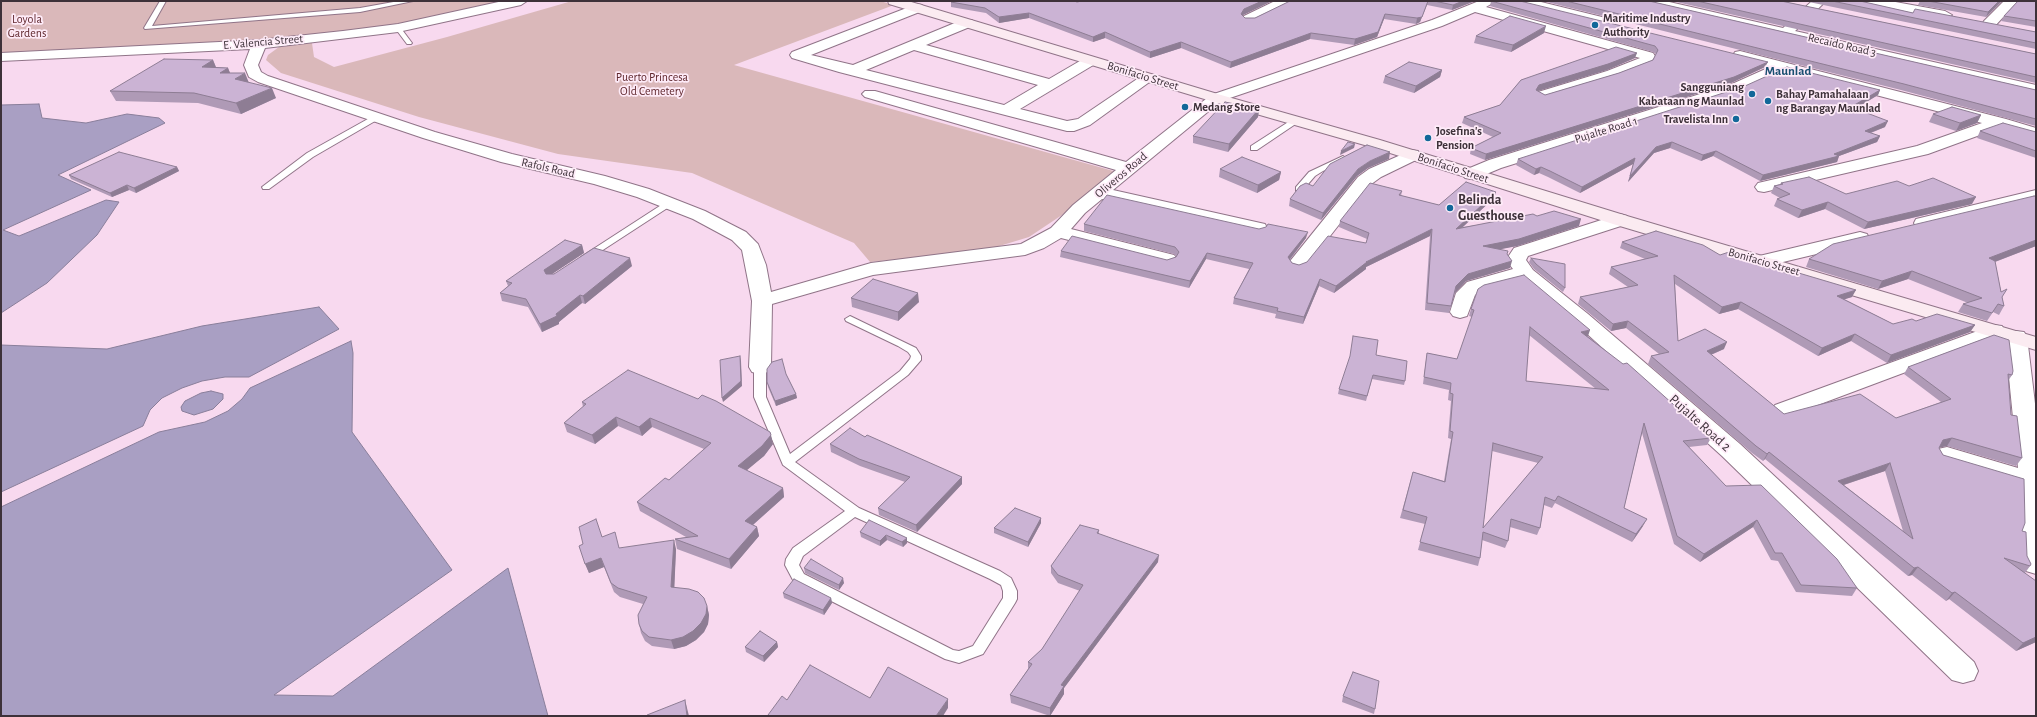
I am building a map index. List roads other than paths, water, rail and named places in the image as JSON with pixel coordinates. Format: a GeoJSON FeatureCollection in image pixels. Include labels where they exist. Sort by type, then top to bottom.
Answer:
{"type":"FeatureCollection","features":[{"type":"Feature","properties":{"kind":"street","name":"E. Valencia Street"},"geometry":{"type":"LineString","coordinates":[[3,58],[259,44],[398,28],[522,1]]}},
{"type":"Feature","properties":{"kind":"street","name":"Bonifacio Street"},"geometry":{"type":"LineString","coordinates":[[894,1],[1090,61],[1296,121],[1369,146],[1412,155],[1620,220],[2015,337]]}},
{"type":"Feature","properties":{"kind":"street"},"geometry":{"type":"LineString","coordinates":[[1249,20],[1285,1]]}},
{"type":"Feature","properties":{"kind":"street","name":"Oliveros Road"},"geometry":{"type":"LineString","coordinates":[[762,301],[871,269],[1025,249],[1058,232],[1079,209],[1216,98],[1437,23],[1490,1]]}},
{"type":"Feature","properties":{"kind":"street"},"geometry":{"type":"LineString","coordinates":[[1521,1],[1621,26]]}},
{"type":"Feature","properties":{"kind":"street","name":"Recaido Road 3"},"geometry":{"type":"LineString","coordinates":[[1648,1],[2036,90]]}},
{"type":"Feature","properties":{"kind":"street"},"geometry":{"type":"LineString","coordinates":[[1869,1],[1959,18]]}},
{"type":"Feature","properties":{"kind":"street"},"geometry":{"type":"LineString","coordinates":[[1989,24],[1997,14],[2012,1]]}},
{"type":"Feature","properties":{"kind":"street"},"geometry":{"type":"LineString","coordinates":[[1760,60],[1786,32],[1815,6]]}},
{"type":"Feature","properties":{"kind":"street"},"geometry":{"type":"LineString","coordinates":[[917,8],[797,55],[844,69],[856,70],[864,75],[1067,126],[1074,126],[1084,122],[1148,78]]}},
{"type":"Feature","properties":{"kind":"street"},"geometry":{"type":"LineString","coordinates":[[1475,8],[1648,56],[1645,60],[1612,74],[1543,95]]}},
{"type":"Feature","properties":{"kind":"street"},"geometry":{"type":"LineString","coordinates":[[1974,21],[2005,27]]}},
{"type":"Feature","properties":{"kind":"street"},"geometry":{"type":"LineString","coordinates":[[856,70],[967,23]]}},
{"type":"Feature","properties":{"kind":"street","name":"Rafols Road"},"geometry":{"type":"LineString","coordinates":[[259,44],[251,65],[254,74],[263,79],[305,94],[507,158],[599,180],[669,203],[699,215],[739,236],[750,248],[756,265],[762,301],[760,367]]}},
{"type":"Feature","properties":{"kind":"street"},"geometry":{"type":"LineString","coordinates":[[912,45],[1049,84]]}},
{"type":"Feature","properties":{"kind":"street"},"geometry":{"type":"LineString","coordinates":[[1729,53],[2000,122],[2036,133]]}},
{"type":"Feature","properties":{"kind":"street"},"geometry":{"type":"LineString","coordinates":[[1007,110],[1090,61]]}},
{"type":"Feature","properties":{"kind":"street","name":"Pujalte Road 1"},"geometry":{"type":"LineString","coordinates":[[1471,174],[1495,164],[1638,120],[1737,87],[1784,66]]}},
{"type":"Feature","properties":{"kind":"street"},"geometry":{"type":"LineString","coordinates":[[870,94],[1128,168]]}},
{"type":"Feature","properties":{"kind":"street"},"geometry":{"type":"LineString","coordinates":[[1764,188],[1922,150],[2000,122]]}},
{"type":"Feature","properties":{"kind":"street"},"geometry":{"type":"LineString","coordinates":[[1298,264],[1364,181],[1375,173],[1412,155]]}},
{"type":"Feature","properties":{"kind":"street"},"geometry":{"type":"LineString","coordinates":[[1100,193],[1258,228]]}},
{"type":"Feature","properties":{"kind":"street"},"geometry":{"type":"LineString","coordinates":[[1906,227],[2036,195]]}},
{"type":"Feature","properties":{"kind":"street","name":"Pujalte Road 2"},"geometry":{"type":"LineString","coordinates":[[1620,220],[1521,252],[1516,260],[1526,274],[1581,318],[1731,450],[1963,671]]}},
{"type":"Feature","properties":{"kind":"street"},"geometry":{"type":"LineString","coordinates":[[1058,232],[1167,259]]}},
{"type":"Feature","properties":{"kind":"street"},"geometry":{"type":"LineString","coordinates":[[1762,261],[1876,234]]}},
{"type":"Feature","properties":{"kind":"street"},"geometry":{"type":"LineString","coordinates":[[1460,312],[1466,293],[1474,286],[1506,276],[1526,274]]}},
{"type":"Feature","properties":{"kind":"street"},"geometry":{"type":"LineString","coordinates":[[1783,410],[2015,337],[2032,481],[2036,564]]}},
{"type":"Feature","properties":{"kind":"street"},"geometry":{"type":"LineString","coordinates":[[1947,455],[2032,481]]}},
{"type":"Feature","properties":{"kind":"lane"},"geometry":{"type":"LineString","coordinates":[[163,1],[147,28],[337,13],[410,1]]}},
{"type":"Feature","properties":{"kind":"lane"},"geometry":{"type":"LineString","coordinates":[[398,28],[409,43]]}},
{"type":"Feature","properties":{"kind":"lane"},"geometry":{"type":"LineString","coordinates":[[266,187],[310,155],[378,117]]}},
{"type":"Feature","properties":{"kind":"lane"},"geometry":{"type":"LineString","coordinates":[[1254,148],[1296,121]]}},
{"type":"Feature","properties":{"kind":"lane"},"geometry":{"type":"LineString","coordinates":[[1299,188],[1312,174],[1320,169],[1351,156]]}},
{"type":"Feature","properties":{"kind":"lane"},"geometry":{"type":"LineString","coordinates":[[578,262],[669,203]]}},
{"type":"Feature","properties":{"kind":"lane"},"geometry":{"type":"LineString","coordinates":[[787,462],[904,373],[915,360],[916,356],[912,350],[850,319]]}},
{"type":"Feature","properties":{"kind":"lane"},"geometry":{"type":"LineString","coordinates":[[760,367],[760,397],[787,462],[854,511],[995,575],[1006,582],[1010,591],[1010,598],[978,650],[968,655],[959,657],[950,655],[799,578],[792,565],[798,552],[854,511]]}},
{"type":"Feature","properties":{"kind":"place","name":"Maritime Industry Authority"},"geometry":{"type":"Point","coordinates":[1595,25]}},
{"type":"Feature","properties":{"kind":"place","name":"Sangguniang Kabataan ng Maunlad"},"geometry":{"type":"Point","coordinates":[1752,94]}},
{"type":"Feature","properties":{"kind":"place","name":"Bahay Pamahalaan ng Barangay Maunlad"},"geometry":{"type":"Point","coordinates":[1768,101]}},
{"type":"Feature","properties":{"kind":"place","name":"Medang Store"},"geometry":{"type":"Point","coordinates":[1185,107]}},
{"type":"Feature","properties":{"kind":"place","name":"Travelista Inn"},"geometry":{"type":"Point","coordinates":[1736,119]}},
{"type":"Feature","properties":{"kind":"place","name":"Josefina's Pension"},"geometry":{"type":"Point","coordinates":[1428,138]}},
{"type":"Feature","properties":{"kind":"place","name":"Belinda Guesthouse"},"geometry":{"type":"Point","coordinates":[1450,208]}},
{"type":"Feature","properties":{"kind":"district","name":"Maunlad"},"geometry":{"type":"Point","coordinates":[1788,71]}},
{"type":"Feature","properties":{"kind":"park label","name":"Loyola Gardens"},"geometry":{"type":"Point","coordinates":[27,26]}},
{"type":"Feature","properties":{"kind":"park label","name":"Puerto Princesa Old Cemetery"},"geometry":{"type":"Point","coordinates":[652,84]}}]}
